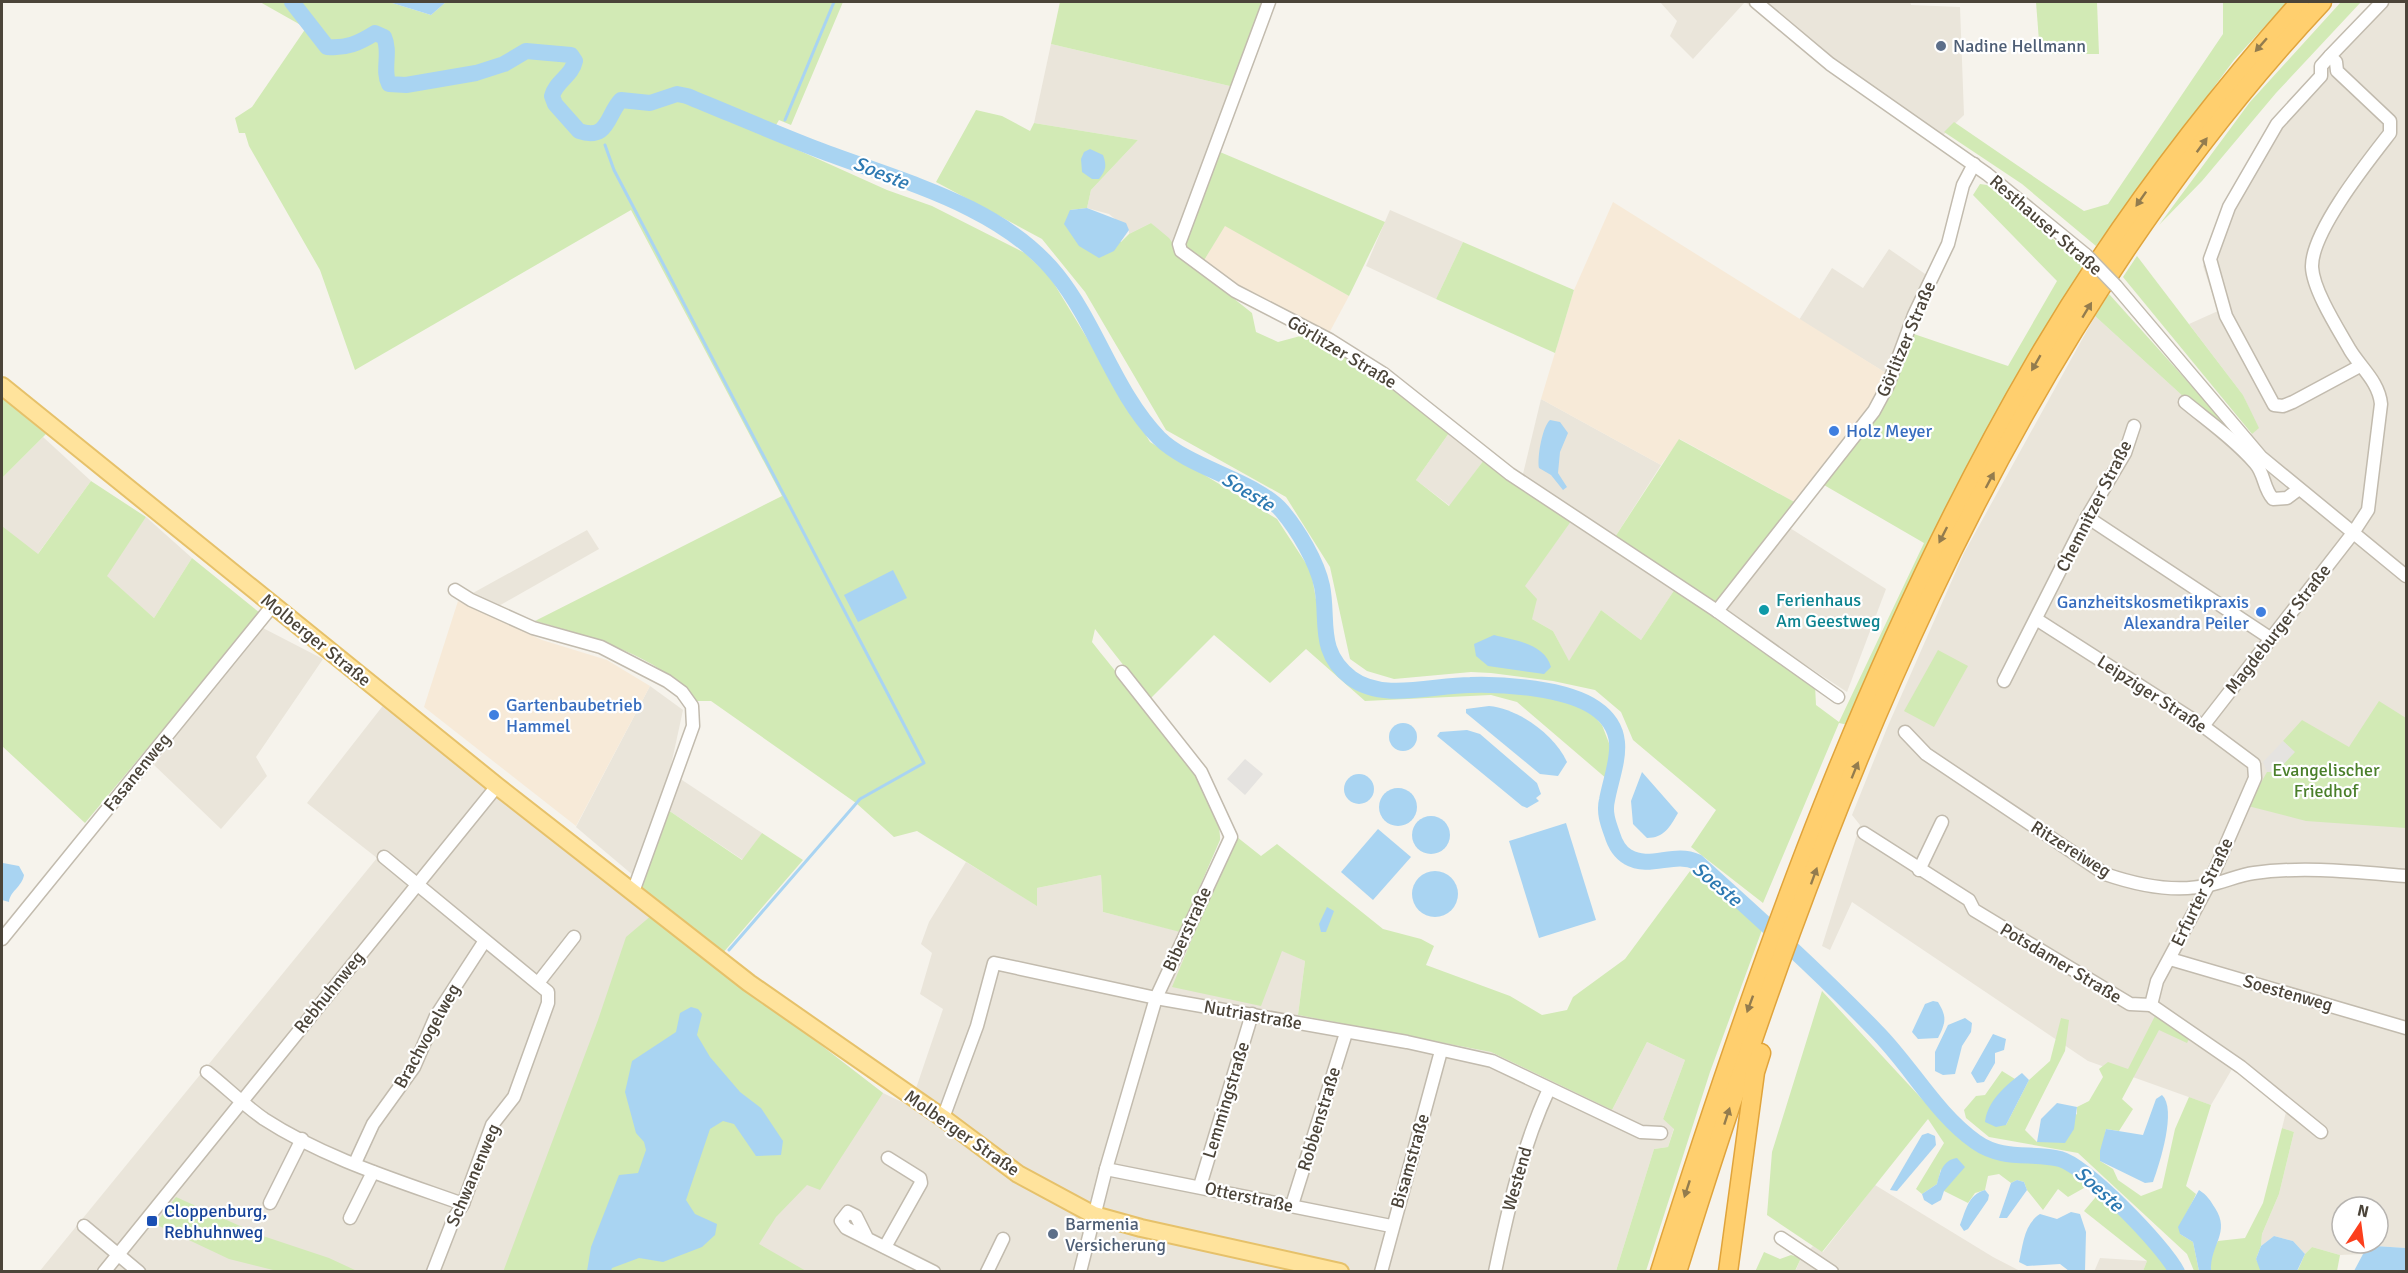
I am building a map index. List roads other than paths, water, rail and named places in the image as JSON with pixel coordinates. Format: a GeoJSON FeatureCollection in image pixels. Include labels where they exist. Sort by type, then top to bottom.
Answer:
{"type":"FeatureCollection","features":[{"type":"Feature","properties":{"kind":"highway"},"geometry":{"type":"LineString","coordinates":[[1660,1272],[1720,1087],[1788,923],[1858,720],[1941,538],[2036,361],[2150,187],[2241,68],[2300,2]]}},
{"type":"Feature","properties":{"kind":"highway"},"geometry":{"type":"LineString","coordinates":[[1788,923],[1953,549],[2038,390],[2100,289],[2208,136],[2322,2]]}},
{"type":"Feature","properties":{"kind":"highway"},"geometry":{"type":"LineString","coordinates":[[1677,1272],[1736,1090],[1777,952]]}},
{"type":"Feature","properties":{"kind":"highway"},"geometry":{"type":"LineString","coordinates":[[1728,1272],[1755,1072],[1785,972],[1777,952]]}},
{"type":"Feature","properties":{"kind":"main road","name":"Molberger Straße"},"geometry":{"type":"LineString","coordinates":[[2,386],[497,786],[749,983],[943,1118],[1019,1175],[1094,1215],[1141,1228],[1340,1272]]}},
{"type":"Feature","properties":{"kind":"street","name":"Görlitzer Straße"},"geometry":{"type":"LineString","coordinates":[[1269,2],[1179,248],[1235,291],[1330,340],[1384,374],[1510,474],[1717,611],[1838,697]]}},
{"type":"Feature","properties":{"kind":"street","name":"Resthauser Straße"},"geometry":{"type":"LineString","coordinates":[[1756,2],[1830,64],[1974,164],[2086,255],[2116,286],[2261,457],[2406,576]]}},
{"type":"Feature","properties":{"kind":"street"},"geometry":{"type":"LineString","coordinates":[[2321,76],[2321,66],[2382,2]]}},
{"type":"Feature","properties":{"kind":"street"},"geometry":{"type":"LineString","coordinates":[[2330,56],[2336,63],[2337,71],[2321,76],[2277,124],[2229,207],[2210,259],[2226,316],[2274,405],[2283,406],[2293,402],[2360,366]]}},
{"type":"Feature","properties":{"kind":"street","name":"Magdeburger Straße"},"geometry":{"type":"LineString","coordinates":[[2203,726],[2353,533],[2368,510],[2381,404],[2375,382],[2360,366],[2321,295],[2312,265],[2319,241],[2349,185],[2391,133],[2392,126],[2390,121],[2337,71]]}},
{"type":"Feature","properties":{"kind":"street","name":"Görlitzer Straße"},"geometry":{"type":"LineString","coordinates":[[1717,611],[1874,411],[1888,385],[1914,315],[1948,244],[1963,185],[1974,164]]}},
{"type":"Feature","properties":{"kind":"street"},"geometry":{"type":"LineString","coordinates":[[2184,402],[2255,463],[2264,476],[2267,492],[2273,499],[2287,498],[2299,489]]}},
{"type":"Feature","properties":{"kind":"street","name":"Chemnitzer Straße"},"geometry":{"type":"LineString","coordinates":[[2004,681],[2087,517],[2125,453],[2134,426]]}},
{"type":"Feature","properties":{"kind":"street"},"geometry":{"type":"LineString","coordinates":[[2087,517],[2270,638]]}},
{"type":"Feature","properties":{"kind":"street"},"geometry":{"type":"LineString","coordinates":[[455,590],[471,600],[533,628],[601,647],[667,681],[682,692],[692,706],[693,726],[633,892]]}},
{"type":"Feature","properties":{"kind":"street","name":"Fasanenweg"},"geometry":{"type":"LineString","coordinates":[[2,939],[273,605]]}},
{"type":"Feature","properties":{"kind":"street","name":"Leipziger Straße"},"geometry":{"type":"LineString","coordinates":[[2036,619],[2203,726],[2254,764],[2255,778]]}},
{"type":"Feature","properties":{"kind":"street","name":"Biberstraße"},"geometry":{"type":"LineString","coordinates":[[1080,1272],[1106,1169],[1156,998],[1231,837],[1201,772],[1122,672]]}},
{"type":"Feature","properties":{"kind":"street","name":"Ritzereiweg"},"geometry":{"type":"LineString","coordinates":[[1905,732],[1926,754],[2105,874],[2130,883],[2186,889],[2208,886],[2253,873],[2309,870],[2406,876]]}},
{"type":"Feature","properties":{"kind":"street","name":"Erfurter Straße"},"geometry":{"type":"LineString","coordinates":[[2151,1005],[2157,981],[2208,886],[2255,778]]}},
{"type":"Feature","properties":{"kind":"street","name":"Rebhuhnweg"},"geometry":{"type":"LineString","coordinates":[[104,1272],[497,786]]}},
{"type":"Feature","properties":{"kind":"street"},"geometry":{"type":"LineString","coordinates":[[1920,870],[1942,822]]}},
{"type":"Feature","properties":{"kind":"street","name":"Potsdamer Straße"},"geometry":{"type":"LineString","coordinates":[[1864,833],[1969,900],[1974,910],[2130,1004],[2151,1005],[2241,1067],[2321,1132]]}},
{"type":"Feature","properties":{"kind":"street"},"geometry":{"type":"LineString","coordinates":[[384,857],[484,942],[538,983],[574,937]]}},
{"type":"Feature","properties":{"kind":"street","name":"Brachvogelweg"},"geometry":{"type":"LineString","coordinates":[[355,1163],[374,1124],[414,1067],[436,1016],[484,942]]}},
{"type":"Feature","properties":{"kind":"street","name":"Soestenweg"},"geometry":{"type":"LineString","coordinates":[[2170,959],[2406,1028]]}},
{"type":"Feature","properties":{"kind":"street","name":"Nutriastraße"},"geometry":{"type":"LineString","coordinates":[[943,1118],[977,1026],[993,963],[1156,998],[1407,1042],[1492,1061],[1641,1132],[1661,1133]]}},
{"type":"Feature","properties":{"kind":"street","name":"Schwanenweg"},"geometry":{"type":"LineString","coordinates":[[433,1272],[454,1218],[463,1204],[492,1125],[514,1097],[548,1003],[548,992],[538,983]]}},
{"type":"Feature","properties":{"kind":"street","name":"Lemmingstraße"},"geometry":{"type":"LineString","coordinates":[[1200,1186],[1252,1014]]}},
{"type":"Feature","properties":{"kind":"street","name":"Robbenstraße"},"geometry":{"type":"LineString","coordinates":[[1292,1206],[1346,1033]]}},
{"type":"Feature","properties":{"kind":"street","name":"Bisamstraße"},"geometry":{"type":"LineString","coordinates":[[1381,1272],[1391,1226],[1441,1051]]}},
{"type":"Feature","properties":{"kind":"street"},"geometry":{"type":"LineString","coordinates":[[207,1072],[263,1118],[302,1139],[373,1172],[463,1204]]}},
{"type":"Feature","properties":{"kind":"street","name":"Westend"},"geometry":{"type":"LineString","coordinates":[[1495,1272],[1506,1220],[1531,1130],[1549,1089]]}},
{"type":"Feature","properties":{"kind":"street"},"geometry":{"type":"LineString","coordinates":[[270,1203],[302,1139]]}},
{"type":"Feature","properties":{"kind":"street"},"geometry":{"type":"LineString","coordinates":[[885,1247],[921,1183],[920,1178],[888,1158]]}},
{"type":"Feature","properties":{"kind":"street","name":"Otterstraße"},"geometry":{"type":"LineString","coordinates":[[1106,1169],[1391,1226]]}},
{"type":"Feature","properties":{"kind":"street"},"geometry":{"type":"LineString","coordinates":[[350,1218],[373,1172]]}},
{"type":"Feature","properties":{"kind":"street"},"geometry":{"type":"LineString","coordinates":[[84,1227],[139,1272]]}},
{"type":"Feature","properties":{"kind":"street"},"geometry":{"type":"LineString","coordinates":[[867,1238],[934,1272]]}},
{"type":"Feature","properties":{"kind":"street"},"geometry":{"type":"LineString","coordinates":[[1781,1238],[1832,1272]]}},
{"type":"Feature","properties":{"kind":"street"},"geometry":{"type":"LineString","coordinates":[[987,1272],[1004,1239]]}},
{"type":"Feature","properties":{"kind":"water"},"geometry":{"type":"Polygon","coordinates":[[[389,2],[446,2],[431,15],[389,2]]]}},
{"type":"Feature","properties":{"kind":"water"},"geometry":{"type":"Polygon","coordinates":[[[1090,149],[1103,155],[1105,168],[1099,179],[1092,179],[1082,172],[1081,159],[1084,152],[1090,149]]]}},
{"type":"Feature","properties":{"kind":"water"},"geometry":{"type":"Polygon","coordinates":[[[1087,208],[1126,223],[1129,230],[1114,251],[1099,258],[1079,246],[1064,224],[1070,210],[1087,208]]]}},
{"type":"Feature","properties":{"kind":"water"},"geometry":{"type":"Polygon","coordinates":[[[1550,420],[1560,422],[1568,433],[1560,452],[1558,473],[1567,487],[1563,490],[1551,475],[1539,468],[1541,443],[1550,420]]]}},
{"type":"Feature","properties":{"kind":"water"},"geometry":{"type":"Polygon","coordinates":[[[893,570],[907,598],[858,622],[844,595],[893,570]]]}},
{"type":"Feature","properties":{"kind":"water"},"geometry":{"type":"Polygon","coordinates":[[[1494,635],[1536,648],[1548,659],[1551,667],[1544,674],[1488,666],[1476,656],[1474,644],[1494,635]]]}},
{"type":"Feature","properties":{"kind":"water"},"geometry":{"type":"Polygon","coordinates":[[[1489,706],[1512,712],[1523,718],[1554,742],[1567,762],[1558,776],[1540,774],[1466,713],[1466,709],[1489,706]]]}},
{"type":"Feature","properties":{"kind":"water"},"geometry":{"type":"Polygon","coordinates":[[[1403,723],[1413,727],[1417,737],[1413,747],[1403,751],[1393,747],[1389,737],[1393,727],[1403,723]]]}},
{"type":"Feature","properties":{"kind":"water"},"geometry":{"type":"Polygon","coordinates":[[[1467,730],[1480,734],[1537,783],[1541,794],[1536,798],[1539,801],[1527,808],[1522,806],[1437,736],[1440,732],[1467,730]]]}},
{"type":"Feature","properties":{"kind":"water"},"geometry":{"type":"Polygon","coordinates":[[[1642,772],[1678,813],[1666,831],[1658,836],[1647,838],[1633,824],[1631,801],[1642,772]]]}},
{"type":"Feature","properties":{"kind":"water"},"geometry":{"type":"Polygon","coordinates":[[[1359,774],[1370,778],[1374,789],[1370,800],[1359,804],[1348,800],[1344,789],[1348,778],[1359,774]]]}},
{"type":"Feature","properties":{"kind":"water"},"geometry":{"type":"Polygon","coordinates":[[[1398,788],[1411,794],[1417,807],[1411,820],[1398,826],[1385,820],[1379,807],[1385,794],[1398,788]]]}},
{"type":"Feature","properties":{"kind":"water"},"geometry":{"type":"Polygon","coordinates":[[[1431,816],[1444,822],[1450,835],[1444,848],[1431,854],[1418,848],[1412,835],[1418,822],[1431,816]]]}},
{"type":"Feature","properties":{"kind":"water"},"geometry":{"type":"Polygon","coordinates":[[[1566,823],[1596,920],[1539,938],[1509,841],[1566,823]]]}},
{"type":"Feature","properties":{"kind":"water"},"geometry":{"type":"Polygon","coordinates":[[[1378,829],[1411,857],[1373,900],[1341,872],[1378,829]]]}},
{"type":"Feature","properties":{"kind":"water"},"geometry":{"type":"Polygon","coordinates":[[[3,863],[19,866],[24,875],[9,902],[2,900],[3,863]]]}},
{"type":"Feature","properties":{"kind":"water"},"geometry":{"type":"Polygon","coordinates":[[[1435,871],[1451,878],[1458,894],[1451,910],[1435,917],[1419,910],[1412,894],[1419,878],[1435,871]]]}},
{"type":"Feature","properties":{"kind":"water"},"geometry":{"type":"Polygon","coordinates":[[[1327,907],[1334,911],[1326,932],[1321,932],[1319,924],[1327,907]]]}},
{"type":"Feature","properties":{"kind":"water"},"geometry":{"type":"Polygon","coordinates":[[[1938,1002],[1943,1012],[1943,1028],[1938,1038],[1918,1039],[1912,1032],[1925,1004],[1938,1002]]]}},
{"type":"Feature","properties":{"kind":"water"},"geometry":{"type":"Polygon","coordinates":[[[691,1007],[698,1009],[702,1014],[697,1035],[710,1057],[740,1092],[761,1108],[783,1141],[781,1155],[756,1156],[734,1124],[723,1121],[710,1129],[686,1200],[695,1214],[717,1224],[715,1235],[702,1247],[663,1262],[639,1258],[612,1268],[611,1271],[587,1271],[591,1247],[619,1175],[638,1173],[646,1150],[644,1142],[636,1133],[625,1092],[632,1061],[676,1032],[680,1013],[691,1007]]]}},
{"type":"Feature","properties":{"kind":"water"},"geometry":{"type":"Polygon","coordinates":[[[1965,1018],[1972,1023],[1971,1032],[1962,1046],[1955,1074],[1943,1075],[1935,1071],[1935,1052],[1948,1025],[1965,1018]]]}},
{"type":"Feature","properties":{"kind":"water"},"geometry":{"type":"Polygon","coordinates":[[[1993,1034],[2006,1039],[2004,1050],[1995,1053],[1995,1063],[1984,1082],[1977,1083],[1971,1073],[1993,1034]]]}},
{"type":"Feature","properties":{"kind":"water"},"geometry":{"type":"Polygon","coordinates":[[[2022,1073],[2029,1080],[2006,1125],[1996,1127],[1985,1122],[1993,1100],[2022,1073]]]}},
{"type":"Feature","properties":{"kind":"water"},"geometry":{"type":"Polygon","coordinates":[[[2162,1095],[2166,1102],[2168,1124],[2153,1182],[2145,1183],[2100,1161],[2100,1151],[2106,1129],[2143,1135],[2156,1099],[2162,1095]]]}},
{"type":"Feature","properties":{"kind":"water"},"geometry":{"type":"Polygon","coordinates":[[[2057,1103],[2077,1107],[2074,1129],[2065,1143],[2037,1142],[2041,1119],[2057,1103]]]}},
{"type":"Feature","properties":{"kind":"water"},"geometry":{"type":"Polygon","coordinates":[[[1928,1133],[1935,1136],[1936,1145],[1897,1191],[1890,1190],[1922,1135],[1928,1133]]]}},
{"type":"Feature","properties":{"kind":"water"},"geometry":{"type":"Polygon","coordinates":[[[1957,1158],[1965,1167],[1944,1191],[1941,1200],[1932,1205],[1924,1200],[1922,1194],[1937,1184],[1945,1164],[1957,1158]]]}},
{"type":"Feature","properties":{"kind":"water"},"geometry":{"type":"Polygon","coordinates":[[[2017,1180],[2024,1182],[2027,1190],[2007,1218],[1999,1218],[2011,1183],[2017,1180]]]}},
{"type":"Feature","properties":{"kind":"water"},"geometry":{"type":"Polygon","coordinates":[[[1985,1190],[1989,1195],[1988,1200],[1968,1229],[1964,1231],[1960,1225],[1968,1204],[1975,1195],[1985,1190]]]}},
{"type":"Feature","properties":{"kind":"water"},"geometry":{"type":"Polygon","coordinates":[[[2199,1190],[2213,1205],[2221,1225],[2221,1232],[2213,1253],[2211,1271],[2199,1271],[2193,1242],[2180,1234],[2178,1227],[2199,1190]]]}},
{"type":"Feature","properties":{"kind":"water"},"geometry":{"type":"Polygon","coordinates":[[[2071,1212],[2080,1214],[2086,1232],[2085,1271],[2069,1271],[2060,1264],[2027,1266],[2019,1262],[2027,1229],[2035,1218],[2040,1214],[2057,1219],[2071,1212]]]}},
{"type":"Feature","properties":{"kind":"water"},"geometry":{"type":"Polygon","coordinates":[[[2274,1236],[2293,1241],[2305,1254],[2297,1271],[2260,1270],[2256,1259],[2261,1246],[2274,1236]]]}},
{"type":"Feature","properties":{"kind":"water"},"geometry":{"type":"Polygon","coordinates":[[[2390,1247],[2406,1248],[2406,1270],[2354,1271],[2362,1255],[2390,1255],[2390,1247]]]}},
{"type":"Feature","properties":{"kind":"waterway","name":"Soeste"},"geometry":{"type":"LineString","coordinates":[[292,2],[327,47],[352,44],[375,33],[384,37],[387,49],[386,73],[389,84],[406,85],[476,73],[504,64],[526,51],[571,55],[575,61],[573,66],[552,96],[555,104],[579,131],[589,133],[602,129],[621,100],[650,103],[677,94],[687,96],[819,150],[947,198],[1008,230],[1034,251],[1057,275],[1084,315],[1130,401],[1159,438],[1187,458],[1256,491],[1282,511],[1300,537],[1316,567],[1324,599],[1328,646],[1340,668],[1351,678],[1364,685],[1393,691],[1470,685],[1500,685],[1535,689],[1568,696],[1595,708],[1606,718],[1617,739],[1616,763],[1606,809],[1613,838],[1622,853],[1645,862],[1680,858],[1697,862],[1854,1009],[1889,1045],[1936,1104],[1962,1131],[1976,1142],[1996,1152],[2049,1157],[2072,1165],[2123,1208],[2157,1244],[2177,1272]]}},
{"type":"Feature","properties":{"kind":"waterway"},"geometry":{"type":"LineString","coordinates":[[785,120],[834,2]]}},
{"type":"Feature","properties":{"kind":"waterway"},"geometry":{"type":"LineString","coordinates":[[605,145],[614,170],[924,763],[860,799],[729,950]]}},
{"type":"Feature","properties":{"kind":"place","name":"Nadine Hellmann"},"geometry":{"type":"Point","coordinates":[1941,46]}},
{"type":"Feature","properties":{"kind":"place","name":"Holz Meyer"},"geometry":{"type":"Point","coordinates":[1834,431]}},
{"type":"Feature","properties":{"kind":"place","name":"Ferienhaus Am Geestweg"},"geometry":{"type":"Point","coordinates":[1764,610]}},
{"type":"Feature","properties":{"kind":"place","name":"Ganzheitskosmetikpraxis Alexandra Peiler"},"geometry":{"type":"Point","coordinates":[2261,612]}},
{"type":"Feature","properties":{"kind":"place","name":"Gartenbaubetrieb Hammel"},"geometry":{"type":"Point","coordinates":[494,715]}},
{"type":"Feature","properties":{"kind":"place","name":"Cloppenburg, Rebhuhnweg"},"geometry":{"type":"Point","coordinates":[152,1221]}},
{"type":"Feature","properties":{"kind":"place","name":"Barmenia Versicherung"},"geometry":{"type":"Point","coordinates":[1053,1234]}},
{"type":"Feature","properties":{"kind":"park label","name":"Evangelischer Friedhof"},"geometry":{"type":"Point","coordinates":[2326,780]}}]}
